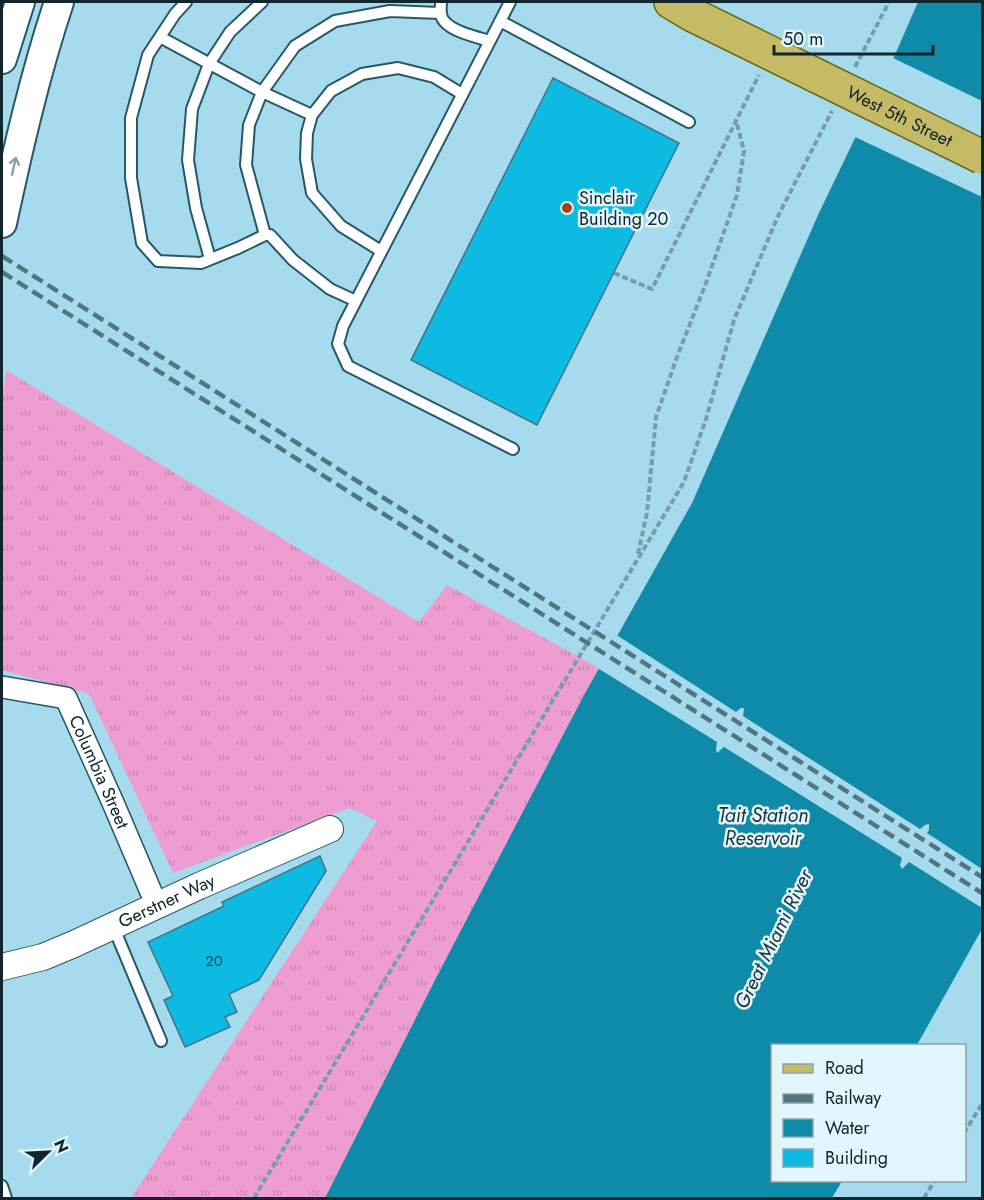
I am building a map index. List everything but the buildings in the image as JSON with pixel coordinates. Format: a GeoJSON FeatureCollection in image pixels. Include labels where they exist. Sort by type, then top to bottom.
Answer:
{"type":"FeatureCollection","features":[{"type":"Feature","properties":{"kind":"main road"},"geometry":{"type":"LineString","coordinates":[[2,59],[20,2]]}},
{"type":"Feature","properties":{"kind":"main road"},"geometry":{"type":"LineString","coordinates":[[2,223],[27,110],[58,2]]}},
{"type":"Feature","properties":{"kind":"main road","name":"West 5th Street"},"geometry":{"type":"LineString","coordinates":[[671,2],[693,15],[982,157]]}},
{"type":"Feature","properties":{"kind":"street","name":"Columbia Street"},"geometry":{"type":"LineString","coordinates":[[2,687],[66,698],[157,906]]}},
{"type":"Feature","properties":{"kind":"street","name":"Gerstner Way"},"geometry":{"type":"LineString","coordinates":[[2,968],[43,957],[330,829]]}},
{"type":"Feature","properties":{"kind":"lane"},"geometry":{"type":"LineString","coordinates":[[186,2],[175,14],[148,55],[130,118],[131,177],[142,243],[158,261],[201,262],[265,235],[270,235],[293,260],[330,289],[356,301]]}},
{"type":"Feature","properties":{"kind":"lane"},"geometry":{"type":"LineString","coordinates":[[210,259],[196,208],[188,160],[192,109],[209,64],[230,32],[262,2]]}},
{"type":"Feature","properties":{"kind":"lane"},"geometry":{"type":"LineString","coordinates":[[510,2],[342,326],[338,344],[348,366],[513,449]]}},
{"type":"Feature","properties":{"kind":"lane"},"geometry":{"type":"LineString","coordinates":[[265,235],[246,165],[249,125],[262,92],[296,46],[335,21],[390,11],[441,7],[443,21],[456,30],[490,41]]}},
{"type":"Feature","properties":{"kind":"lane"},"geometry":{"type":"LineString","coordinates":[[500,21],[689,122]]}},
{"type":"Feature","properties":{"kind":"lane"},"geometry":{"type":"LineString","coordinates":[[160,37],[312,116]]}},
{"type":"Feature","properties":{"kind":"lane"},"geometry":{"type":"LineString","coordinates":[[381,251],[341,226],[312,193],[306,159],[307,133],[312,116],[331,91],[362,74],[398,68],[434,77],[462,94]]}},
{"type":"Feature","properties":{"kind":"lane"},"geometry":{"type":"LineString","coordinates":[[113,926],[161,1041]]}},
{"type":"Feature","properties":{"kind":"lane"},"geometry":{"type":"LineString","coordinates":[[2,1186],[6,1198]]}},
{"type":"Feature","properties":{"kind":"path"},"geometry":{"type":"LineString","coordinates":[[852,73],[889,2]]}},
{"type":"Feature","properties":{"kind":"path"},"geometry":{"type":"LineString","coordinates":[[614,273],[652,289],[770,53]]}},
{"type":"Feature","properties":{"kind":"path"},"geometry":{"type":"LineString","coordinates":[[254,1198],[684,482],[706,419],[734,320],[778,216],[836,104]]}},
{"type":"Feature","properties":{"kind":"path"},"geometry":{"type":"LineString","coordinates":[[638,558],[647,513],[656,417],[737,195],[744,151],[736,120]]}},
{"type":"Feature","properties":{"kind":"path"},"geometry":{"type":"LineString","coordinates":[[966,1130],[982,1104]]}},
{"type":"Feature","properties":{"kind":"path"},"geometry":{"type":"LineString","coordinates":[[924,1198],[934,1182]]}},
{"type":"Feature","properties":{"kind":"green space"},"geometry":{"type":"Polygon","coordinates":[[[6,370],[419,622],[447,585],[599,668],[436,978],[325,1198],[131,1198],[377,821],[350,808],[173,873],[89,694],[2,670],[2,401],[6,370]]]}},
{"type":"Feature","properties":{"kind":"water","name":"Tait Station Reservoir"},"geometry":{"type":"Polygon","coordinates":[[[918,2],[982,2],[982,929],[918,1044],[771,1044],[771,1182],[841,1182],[832,1198],[325,1198],[436,978],[584,695],[692,503],[818,215],[918,2]]]}},
{"type":"Feature","properties":{"kind":"pier"},"geometry":{"type":"Polygon","coordinates":[[[891,57],[982,101],[982,197],[853,136],[891,57]]]}},
{"type":"Feature","properties":{"kind":"pier"},"geometry":{"type":"Polygon","coordinates":[[[615,634],[736,712],[744,708],[743,716],[920,829],[929,824],[927,833],[982,869],[982,908],[909,862],[902,869],[900,865],[902,858],[724,747],[717,753],[717,742],[596,667],[615,634]]]}},
{"type":"Feature","properties":{"kind":"railway"},"geometry":{"type":"LineString","coordinates":[[2,256],[982,877]]}},
{"type":"Feature","properties":{"kind":"railway"},"geometry":{"type":"LineString","coordinates":[[2,272],[982,893]]}},
{"type":"Feature","properties":{"kind":"place","name":"Sinclair Building 20"},"geometry":{"type":"Point","coordinates":[567,208]}},
{"type":"Feature","properties":{"kind":"water label","name":"Great Miami River"},"geometry":{"type":"Point","coordinates":[773,939]}}]}
